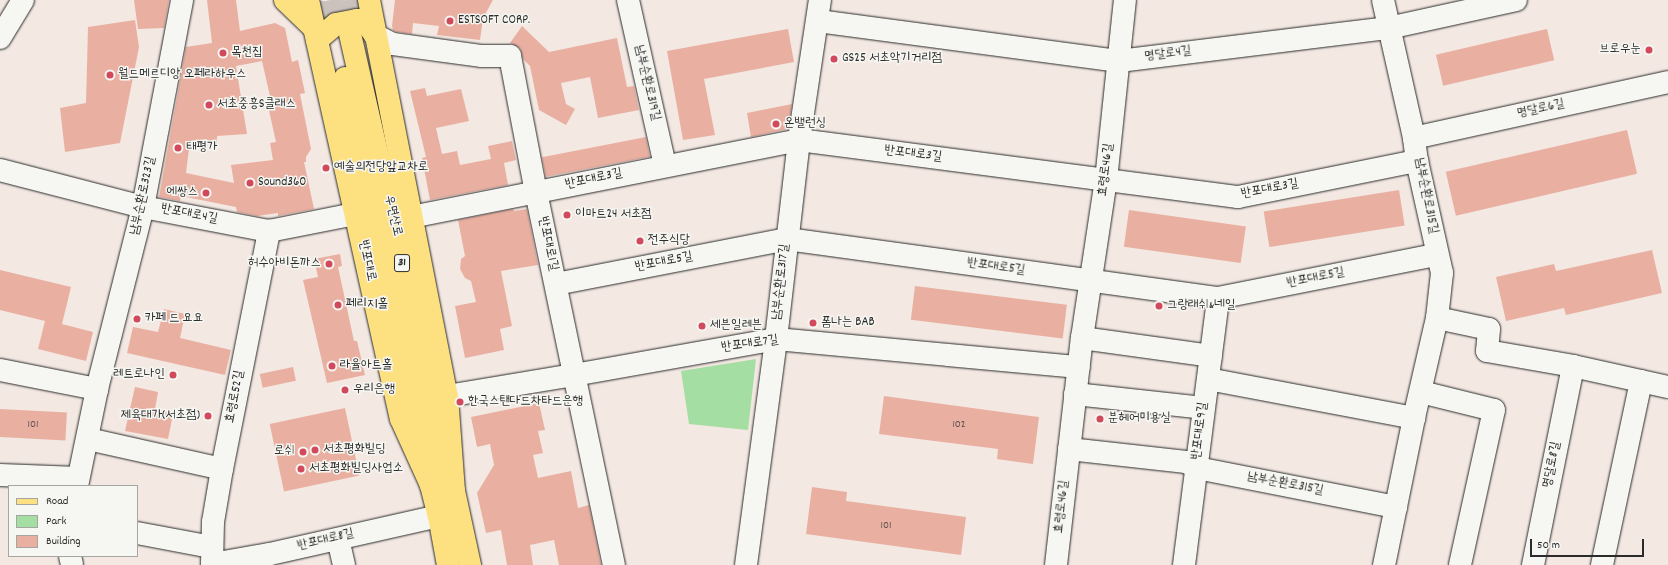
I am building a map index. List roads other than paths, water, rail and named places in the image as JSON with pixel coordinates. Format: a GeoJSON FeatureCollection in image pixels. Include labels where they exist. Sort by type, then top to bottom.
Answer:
{"type":"FeatureCollection","features":[{"type":"Feature","properties":{"kind":"main road"},"geometry":{"type":"LineString","coordinates":[[285,0],[329,35],[336,24],[357,20],[364,20],[375,35]]}},
{"type":"Feature","properties":{"kind":"main road","name":"반포대로"},"geometry":{"type":"LineString","coordinates":[[308,0],[329,35],[356,214],[400,419],[431,484],[440,516],[448,565]]}},
{"type":"Feature","properties":{"kind":"main road"},"geometry":{"type":"LineString","coordinates":[[368,0],[447,396],[454,492],[470,565]]}},
{"type":"Feature","properties":{"kind":"main road"},"geometry":{"type":"LineString","coordinates":[[374,0],[375,35]]}},
{"type":"Feature","properties":{"kind":"main road","name":"우면산로"},"geometry":{"type":"LineString","coordinates":[[329,35],[431,484]]}},
{"type":"Feature","properties":{"kind":"main road","name":"우면산로"},"geometry":{"type":"LineString","coordinates":[[329,35],[454,492]]}},
{"type":"Feature","properties":{"kind":"street"},"geometry":{"type":"LineString","coordinates":[[0,38],[23,0]]}},
{"type":"Feature","properties":{"kind":"street","name":"남부순환로323길"},"geometry":{"type":"LineString","coordinates":[[0,475],[77,482],[88,439],[97,389],[143,207],[182,0]]}},
{"type":"Feature","properties":{"kind":"street","name":"남부순환로319길"},"geometry":{"type":"LineString","coordinates":[[628,0],[665,166]]}},
{"type":"Feature","properties":{"kind":"street","name":"효령로46길"},"geometry":{"type":"LineString","coordinates":[[1056,565],[1082,338],[1106,180],[1125,0]]}},
{"type":"Feature","properties":{"kind":"street","name":"남부순환로315길"},"geometry":{"type":"LineString","coordinates":[[1383,0],[1414,138],[1417,161],[1436,255],[1442,273],[1437,318],[1414,418],[1384,565]]}},
{"type":"Feature","properties":{"kind":"street","name":"명달로4길"},"geometry":{"type":"LineString","coordinates":[[819,11],[1119,61],[1389,28],[1516,0]]}},
{"type":"Feature","properties":{"kind":"street","name":"남부순환로317길"},"geometry":{"type":"LineString","coordinates":[[746,565],[776,339],[786,239],[799,140],[819,11]]}},
{"type":"Feature","properties":{"kind":"street","name":"반포대로1길"},"geometry":{"type":"LineString","coordinates":[[375,35],[394,44],[482,56],[510,56],[536,192],[614,565]]}},
{"type":"Feature","properties":{"kind":"street","name":"명달로6길"},"geometry":{"type":"LineString","coordinates":[[1414,138],[1668,84]]}},
{"type":"Feature","properties":{"kind":"street","name":"반포대로3길"},"geometry":{"type":"LineString","coordinates":[[412,217],[799,140],[1238,197],[1417,161]]}},
{"type":"Feature","properties":{"kind":"street","name":"반포대로4길"},"geometry":{"type":"LineString","coordinates":[[0,170],[143,207],[269,231],[356,214]]}},
{"type":"Feature","properties":{"kind":"street","name":"효령로52길"},"geometry":{"type":"LineString","coordinates":[[212,559],[213,522],[222,469],[269,231]]}},
{"type":"Feature","properties":{"kind":"street","name":"반포대로5길"},"geometry":{"type":"LineString","coordinates":[[556,284],[786,239],[1091,282],[1218,298],[1436,255]]}},
{"type":"Feature","properties":{"kind":"street","name":"반포대로9길"},"geometry":{"type":"LineString","coordinates":[[1184,565],[1218,298]]}},
{"type":"Feature","properties":{"kind":"street"},"geometry":{"type":"LineString","coordinates":[[1437,318],[1489,329],[1487,351],[1573,366],[1668,387]]}},
{"type":"Feature","properties":{"kind":"street"},"geometry":{"type":"LineString","coordinates":[[1082,338],[1211,356]]}},
{"type":"Feature","properties":{"kind":"street","name":"반포대로7길"},"geometry":{"type":"LineString","coordinates":[[447,396],[776,339],[1079,367]]}},
{"type":"Feature","properties":{"kind":"street","name":"명달로8길"},"geometry":{"type":"LineString","coordinates":[[1533,565],[1573,366]]}},
{"type":"Feature","properties":{"kind":"street"},"geometry":{"type":"LineString","coordinates":[[0,370],[97,389]]}},
{"type":"Feature","properties":{"kind":"street"},"geometry":{"type":"LineString","coordinates":[[1208,379],[1414,418]]}},
{"type":"Feature","properties":{"kind":"street"},"geometry":{"type":"LineString","coordinates":[[1602,565],[1641,381]]}},
{"type":"Feature","properties":{"kind":"street"},"geometry":{"type":"LineString","coordinates":[[1421,392],[1494,410],[1460,565]]}},
{"type":"Feature","properties":{"kind":"street"},"geometry":{"type":"LineString","coordinates":[[1075,394],[1203,408]]}},
{"type":"Feature","properties":{"kind":"street"},"geometry":{"type":"LineString","coordinates":[[88,439],[222,469]]}},
{"type":"Feature","properties":{"kind":"street"},"geometry":{"type":"LineString","coordinates":[[1069,449],[1186,462],[1197,468]]}},
{"type":"Feature","properties":{"kind":"street","name":"남부순환로315길"},"geometry":{"type":"LineString","coordinates":[[1197,468],[1396,507]]}},
{"type":"Feature","properties":{"kind":"street","name":"반포대로8길"},"geometry":{"type":"LineString","coordinates":[[212,559],[272,559],[338,539],[440,516]]}},
{"type":"Feature","properties":{"kind":"street"},"geometry":{"type":"LineString","coordinates":[[138,533],[212,559]]}},
{"type":"Feature","properties":{"kind":"street"},"geometry":{"type":"LineString","coordinates":[[338,539],[344,565]]}},
{"type":"Feature","properties":{"kind":"tunnel"},"geometry":{"type":"LineString","coordinates":[[331,0],[336,37]]}},
{"type":"Feature","properties":{"kind":"tunnel"},"geometry":{"type":"LineString","coordinates":[[348,0],[350,34]]}},
{"type":"Feature","properties":{"kind":"place","name":"ESTSOFT CORP."},"geometry":{"type":"Point","coordinates":[450,21]}},
{"type":"Feature","properties":{"kind":"place","name":"브로우눈"},"geometry":{"type":"Point","coordinates":[1649,50]}},
{"type":"Feature","properties":{"kind":"place","name":"목천집"},"geometry":{"type":"Point","coordinates":[223,53]}},
{"type":"Feature","properties":{"kind":"place","name":"GS25 서초악기거리점"},"geometry":{"type":"Point","coordinates":[834,59]}},
{"type":"Feature","properties":{"kind":"place","name":"월드메르디앙 오페라하우스"},"geometry":{"type":"Point","coordinates":[110,75]}},
{"type":"Feature","properties":{"kind":"place","name":"서초중흥S클래스"},"geometry":{"type":"Point","coordinates":[209,105]}},
{"type":"Feature","properties":{"kind":"place","name":"온밸런싱"},"geometry":{"type":"Point","coordinates":[776,124]}},
{"type":"Feature","properties":{"kind":"place","name":"태평가"},"geometry":{"type":"Point","coordinates":[178,148]}},
{"type":"Feature","properties":{"kind":"place","name":"예술의전당앞교차로"},"geometry":{"type":"Point","coordinates":[326,168]}},
{"type":"Feature","properties":{"kind":"place","name":"Sound360"},"geometry":{"type":"Point","coordinates":[250,183]}},
{"type":"Feature","properties":{"kind":"place","name":"에쌍스"},"geometry":{"type":"Point","coordinates":[206,193]}},
{"type":"Feature","properties":{"kind":"place","name":"이마트24 서초점"},"geometry":{"type":"Point","coordinates":[567,215]}},
{"type":"Feature","properties":{"kind":"place","name":"전주식당"},"geometry":{"type":"Point","coordinates":[640,241]}},
{"type":"Feature","properties":{"kind":"place","name":"허수아비돈까스"},"geometry":{"type":"Point","coordinates":[329,264]}},
{"type":"Feature","properties":{"kind":"place","name":"페리지홀"},"geometry":{"type":"Point","coordinates":[338,305]}},
{"type":"Feature","properties":{"kind":"place","name":"그랑래쉬&네일"},"geometry":{"type":"Point","coordinates":[1159,306]}},
{"type":"Feature","properties":{"kind":"place","name":"카페 드 요요"},"geometry":{"type":"Point","coordinates":[137,319]}},
{"type":"Feature","properties":{"kind":"place","name":"폼나는 BAB"},"geometry":{"type":"Point","coordinates":[813,323]}},
{"type":"Feature","properties":{"kind":"place","name":"세븐일레븐"},"geometry":{"type":"Point","coordinates":[702,326]}},
{"type":"Feature","properties":{"kind":"place","name":"라율아트홀"},"geometry":{"type":"Point","coordinates":[332,366]}},
{"type":"Feature","properties":{"kind":"place","name":"레트로나인"},"geometry":{"type":"Point","coordinates":[173,375]}},
{"type":"Feature","properties":{"kind":"place","name":"우리은행"},"geometry":{"type":"Point","coordinates":[345,390]}},
{"type":"Feature","properties":{"kind":"place","name":"한국스탠다드차타드은행"},"geometry":{"type":"Point","coordinates":[460,402]}},
{"type":"Feature","properties":{"kind":"place","name":"제육대가(서초점)"},"geometry":{"type":"Point","coordinates":[208,416]}},
{"type":"Feature","properties":{"kind":"place","name":"분헤어미용실"},"geometry":{"type":"Point","coordinates":[1100,419]}},
{"type":"Feature","properties":{"kind":"place","name":"서초평화빌딩"},"geometry":{"type":"Point","coordinates":[315,450]}},
{"type":"Feature","properties":{"kind":"place","name":"로쉬"},"geometry":{"type":"Point","coordinates":[303,452]}},
{"type":"Feature","properties":{"kind":"place","name":"서초평화빌딩사업소"},"geometry":{"type":"Point","coordinates":[301,469]}}]}
